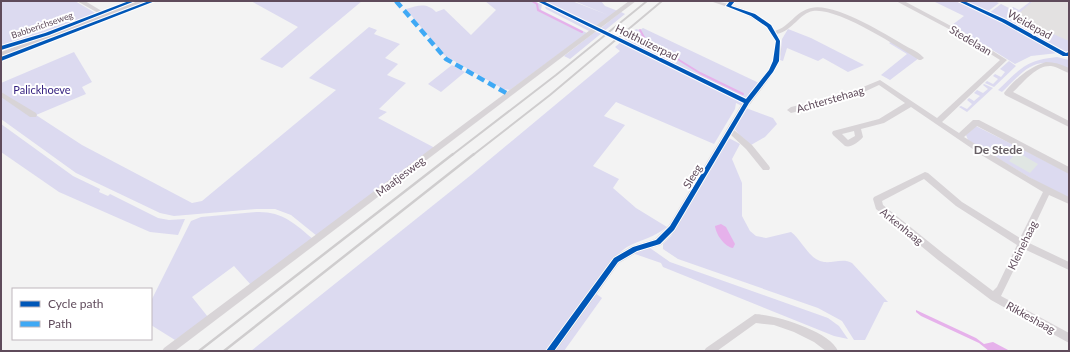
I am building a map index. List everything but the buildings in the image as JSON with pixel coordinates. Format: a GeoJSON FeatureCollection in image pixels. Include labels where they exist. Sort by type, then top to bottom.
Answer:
{"type":"FeatureCollection","features":[{"type":"Feature","properties":{"kind":"main road","name":"Babberichseweg"},"geometry":{"type":"LineString","coordinates":[[1,55],[145,1]]}},
{"type":"Feature","properties":{"kind":"street"},"geometry":{"type":"LineString","coordinates":[[80,1],[106,16]]}},
{"type":"Feature","properties":{"kind":"street","name":"Maatjesweg"},"geometry":{"type":"LineString","coordinates":[[167,351],[633,1]]}},
{"type":"Feature","properties":{"kind":"street"},"geometry":{"type":"LineString","coordinates":[[713,1],[753,15],[769,26],[774,33],[784,30],[808,10],[823,9],[834,12],[881,34],[921,58]]}},
{"type":"Feature","properties":{"kind":"street","name":"Stedelaan"},"geometry":{"type":"LineString","coordinates":[[899,1],[964,35],[1004,60],[937,122]]}},
{"type":"Feature","properties":{"kind":"street","name":"Sleeg"},"geometry":{"type":"LineString","coordinates":[[550,351],[616,260],[635,249],[658,242],[672,228],[747,102],[771,71],[776,61],[778,41],[774,33]]}},
{"type":"Feature","properties":{"kind":"street"},"geometry":{"type":"LineString","coordinates":[[1069,71],[1054,64],[1048,64],[1027,75],[1008,93],[1069,124]]}},
{"type":"Feature","properties":{"kind":"street","name":"Achterstehaag"},"geometry":{"type":"LineString","coordinates":[[791,110],[848,96],[880,82],[959,137]]}},
{"type":"Feature","properties":{"kind":"street"},"geometry":{"type":"LineString","coordinates":[[1,94],[33,115]]}},
{"type":"Feature","properties":{"kind":"street"},"geometry":{"type":"LineString","coordinates":[[857,127],[881,120],[910,104]]}},
{"type":"Feature","properties":{"kind":"street"},"geometry":{"type":"LineString","coordinates":[[1069,171],[976,122],[959,137],[1012,171],[1047,191],[1069,201]]}},
{"type":"Feature","properties":{"kind":"street"},"geometry":{"type":"LineString","coordinates":[[731,131],[749,147],[766,168]]}},
{"type":"Feature","properties":{"kind":"street","name":"Arkenhaag"},"geometry":{"type":"LineString","coordinates":[[994,297],[879,207],[877,199],[925,175],[959,204],[1022,244]]}},
{"type":"Feature","properties":{"kind":"street","name":"Kleinehaag"},"geometry":{"type":"LineString","coordinates":[[994,297],[1000,290],[1047,191]]}},
{"type":"Feature","properties":{"kind":"street"},"geometry":{"type":"LineString","coordinates":[[1022,244],[1069,266]]}},
{"type":"Feature","properties":{"kind":"street","name":"Rikkeshaag"},"geometry":{"type":"LineString","coordinates":[[994,297],[1069,338]]}},
{"type":"Feature","properties":{"kind":"street"},"geometry":{"type":"LineString","coordinates":[[709,351],[748,322],[755,318],[760,318],[776,321],[822,341],[833,351]]}},
{"type":"Feature","properties":{"kind":"shaded area"},"geometry":{"type":"Polygon","coordinates":[[[1033,1],[1069,1],[1069,51],[1010,23],[1018,12],[1033,1]]]}},
{"type":"Feature","properties":{"kind":"shaded area"},"geometry":{"type":"Polygon","coordinates":[[[721,224],[726,227],[735,244],[733,248],[724,243],[717,233],[715,226],[721,224]]]}},
{"type":"Feature","properties":{"kind":"shaded area"},"geometry":{"type":"Polygon","coordinates":[[[916,310],[976,338],[984,344],[993,342],[1010,351],[989,351],[979,343],[921,316],[916,312],[916,310]]]}},
{"type":"Feature","properties":{"kind":"green space"},"geometry":{"type":"Polygon","coordinates":[[[1,1],[75,1],[97,14],[1,47],[1,1]]]}},
{"type":"Feature","properties":{"kind":"green space"},"geometry":{"type":"Polygon","coordinates":[[[251,1],[362,1],[282,68],[260,59],[298,27],[251,1]]]}},
{"type":"Feature","properties":{"kind":"green space"},"geometry":{"type":"Polygon","coordinates":[[[485,1],[536,1],[542,4],[541,10],[587,33],[510,90],[503,89],[444,55],[406,9],[425,6],[436,12],[444,9],[471,35],[496,10],[485,1]]]}},
{"type":"Feature","properties":{"kind":"green space"},"geometry":{"type":"Polygon","coordinates":[[[541,1],[572,1],[608,15],[574,1],[601,1],[605,6],[618,11],[597,27],[541,1]]]}},
{"type":"Feature","properties":{"kind":"green space"},"geometry":{"type":"Polygon","coordinates":[[[933,1],[957,1],[1004,22],[1058,53],[1031,56],[1015,64],[952,25],[964,16],[933,1]]]}},
{"type":"Feature","properties":{"kind":"green space"},"geometry":{"type":"Polygon","coordinates":[[[962,1],[994,1],[999,3],[987,12],[962,1]]]}},
{"type":"Feature","properties":{"kind":"green space"},"geometry":{"type":"Polygon","coordinates":[[[1033,1],[1015,17],[1069,41],[1069,51],[1063,52],[989,13],[1001,4],[1011,9],[1013,7],[1019,10],[1033,1]]]}},
{"type":"Feature","properties":{"kind":"green space"},"geometry":{"type":"Polygon","coordinates":[[[548,6],[594,30],[589,31],[546,9],[545,7],[548,6]]]}},
{"type":"Feature","properties":{"kind":"green space"},"geometry":{"type":"Polygon","coordinates":[[[621,12],[625,14],[570,59],[564,56],[595,32],[601,33],[604,30],[601,28],[621,12]]]}},
{"type":"Feature","properties":{"kind":"green space","name":"Palickhoeve"},"geometry":{"type":"Polygon","coordinates":[[[369,27],[377,30],[374,34],[400,44],[385,58],[398,64],[387,75],[406,83],[379,109],[387,112],[378,118],[435,148],[317,236],[291,215],[275,209],[256,209],[174,216],[160,213],[76,173],[1,119],[1,83],[74,52],[92,82],[82,87],[86,94],[36,115],[82,145],[192,203],[202,201],[336,90],[309,78],[369,27]]]}},
{"type":"Feature","properties":{"kind":"green space"},"geometry":{"type":"Polygon","coordinates":[[[643,28],[759,83],[746,98],[743,98],[625,40],[622,43],[743,102],[742,106],[736,103],[735,109],[714,144],[616,102],[604,116],[625,125],[593,166],[619,179],[613,188],[636,208],[667,227],[652,236],[627,247],[616,256],[606,267],[547,351],[251,351],[471,175],[620,51],[615,47],[636,29],[640,30],[643,28]]]}},
{"type":"Feature","properties":{"kind":"green space"},"geometry":{"type":"Polygon","coordinates":[[[788,29],[811,38],[864,65],[848,72],[823,58],[818,61],[787,48],[783,61],[780,60],[782,39],[788,29]]]}},
{"type":"Feature","properties":{"kind":"green space"},"geometry":{"type":"Polygon","coordinates":[[[891,42],[919,58],[890,80],[881,75],[907,54],[889,43],[891,42]]]}},
{"type":"Feature","properties":{"kind":"green space"},"geometry":{"type":"Polygon","coordinates":[[[1057,57],[1069,60],[1069,69],[1047,63],[1031,66],[1002,92],[998,90],[1018,71],[1031,63],[1046,58],[1057,57]]]}},
{"type":"Feature","properties":{"kind":"green space"},"geometry":{"type":"Polygon","coordinates":[[[1009,61],[1016,66],[994,87],[985,83],[987,81],[993,84],[998,79],[993,76],[995,74],[1001,77],[1005,72],[1000,69],[1009,61]]]}},
{"type":"Feature","properties":{"kind":"green space"},"geometry":{"type":"Polygon","coordinates":[[[452,65],[465,72],[441,92],[428,84],[452,65]]]}},
{"type":"Feature","properties":{"kind":"green space"},"geometry":{"type":"Polygon","coordinates":[[[984,84],[993,88],[967,112],[959,107],[961,106],[967,109],[972,104],[967,100],[969,98],[974,101],[980,96],[974,93],[977,90],[983,93],[988,89],[983,85],[984,84]]]}},
{"type":"Feature","properties":{"kind":"green space"},"geometry":{"type":"Polygon","coordinates":[[[746,108],[773,118],[777,124],[765,137],[751,145],[740,136],[734,128],[746,108]]]}},
{"type":"Feature","properties":{"kind":"green space"},"geometry":{"type":"Polygon","coordinates":[[[1,124],[73,176],[100,189],[99,192],[108,196],[110,194],[158,218],[169,220],[185,219],[178,235],[150,232],[59,192],[1,152],[1,124]]]}},
{"type":"Feature","properties":{"kind":"green space"},"geometry":{"type":"Polygon","coordinates":[[[976,126],[1069,173],[1069,198],[1042,185],[968,140],[966,135],[976,126]]]}},
{"type":"Feature","properties":{"kind":"green space"},"geometry":{"type":"Polygon","coordinates":[[[729,138],[740,144],[732,159],[742,183],[742,216],[750,231],[756,236],[766,238],[791,232],[814,258],[824,262],[845,261],[852,263],[888,302],[884,302],[865,340],[854,340],[842,321],[818,308],[678,259],[663,249],[663,244],[671,236],[729,138]]]}},
{"type":"Feature","properties":{"kind":"green space"},"geometry":{"type":"Polygon","coordinates":[[[265,212],[287,219],[313,239],[251,285],[234,266],[192,297],[208,317],[175,340],[152,326],[152,299],[191,221],[201,217],[265,212]]]}},
{"type":"Feature","properties":{"kind":"green space"},"geometry":{"type":"Polygon","coordinates":[[[650,248],[670,262],[828,318],[839,326],[848,339],[834,336],[663,267],[661,263],[632,253],[650,248]]]}},
{"type":"Feature","properties":{"kind":"green space"},"geometry":{"type":"Polygon","coordinates":[[[595,293],[602,298],[564,351],[553,351],[595,293]]]}},
{"type":"Feature","properties":{"kind":"sand"},"geometry":{"type":"Polygon","coordinates":[[[1017,152],[1038,164],[1030,173],[1009,161],[1017,152]]]}},
{"type":"Feature","properties":{"kind":"waterway"},"geometry":{"type":"LineString","coordinates":[[532,1],[537,4],[538,10],[582,32]]}},
{"type":"Feature","properties":{"kind":"waterway"},"geometry":{"type":"LineString","coordinates":[[640,30],[645,39],[700,73],[743,94]]}},
{"type":"Feature","properties":{"kind":"railway"},"geometry":{"type":"LineString","coordinates":[[452,155],[556,75],[647,1]]}},
{"type":"Feature","properties":{"kind":"railway"},"geometry":{"type":"LineString","coordinates":[[473,155],[550,95],[662,1]]}},
{"type":"Feature","properties":{"kind":"railway"},"geometry":{"type":"LineString","coordinates":[[199,351],[453,154]]}},
{"type":"Feature","properties":{"kind":"railway"},"geometry":{"type":"LineString","coordinates":[[224,351],[474,154]]}},
{"type":"Feature","properties":{"kind":"marked path"},"geometry":{"type":"LineString","coordinates":[[396,1],[446,59],[508,94]]}},
{"type":"Feature","properties":{"kind":"cycle path"},"geometry":{"type":"LineString","coordinates":[[1,48],[47,34],[133,1]]}},
{"type":"Feature","properties":{"kind":"cycle path"},"geometry":{"type":"LineString","coordinates":[[1,59],[153,1]]}},
{"type":"Feature","properties":{"kind":"cycle path","name":"Holthuizerpad"},"geometry":{"type":"LineString","coordinates":[[539,1],[747,102]]}},
{"type":"Feature","properties":{"kind":"cycle path"},"geometry":{"type":"LineString","coordinates":[[550,351],[616,260],[635,249],[658,242],[672,228],[747,102],[771,71],[776,61],[778,41],[769,26],[753,15],[728,6],[733,1]]}},
{"type":"Feature","properties":{"kind":"cycle path","name":"Weidepad"},"geometry":{"type":"LineString","coordinates":[[960,1],[1004,21],[1065,55],[1069,54]]}},
{"type":"Feature","properties":{"kind":"district","name":"De Stede"},"geometry":{"type":"Point","coordinates":[998,149]}}]}
